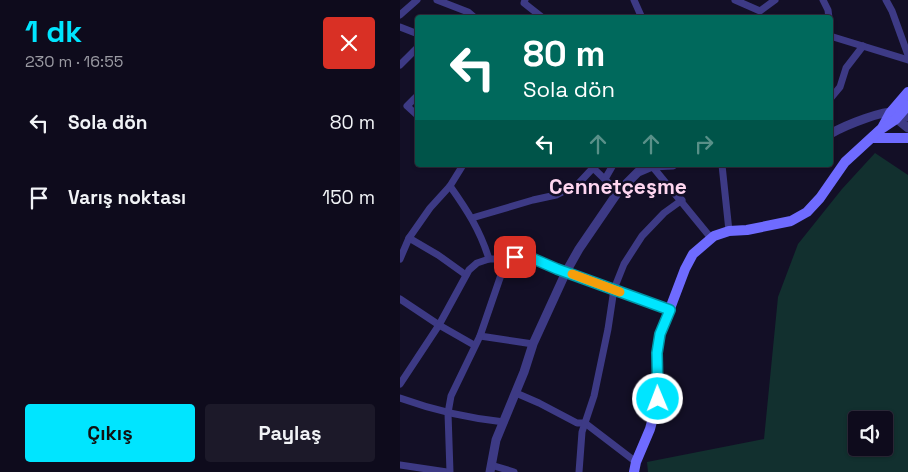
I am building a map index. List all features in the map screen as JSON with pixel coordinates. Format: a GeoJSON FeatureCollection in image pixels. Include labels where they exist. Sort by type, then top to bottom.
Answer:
{"type":"FeatureCollection","features":[{"type":"Feature","properties":{"kind":"main road"},"geometry":{"type":"LineString","coordinates":[[635,467],[650,429],[658,399],[657,353],[660,334],[685,269],[693,254],[714,236],[729,231],[747,230],[791,221],[807,212],[820,198],[845,162],[901,113],[908,92]]}},
{"type":"Feature","properties":{"kind":"main road"},"geometry":{"type":"LineString","coordinates":[[872,138],[908,138]]}},
{"type":"Feature","properties":{"kind":"street"},"geometry":{"type":"LineString","coordinates":[[400,14],[417,0]]}},
{"type":"Feature","properties":{"kind":"street"},"geometry":{"type":"LineString","coordinates":[[437,0],[472,15]]}},
{"type":"Feature","properties":{"kind":"street"},"geometry":{"type":"LineString","coordinates":[[525,0],[524,3],[539,15]]}},
{"type":"Feature","properties":{"kind":"street"},"geometry":{"type":"LineString","coordinates":[[634,0],[641,15]]}},
{"type":"Feature","properties":{"kind":"street"},"geometry":{"type":"LineString","coordinates":[[735,0],[760,11],[764,15]]}},
{"type":"Feature","properties":{"kind":"street"},"geometry":{"type":"LineString","coordinates":[[760,11],[775,0]]}},
{"type":"Feature","properties":{"kind":"street"},"geometry":{"type":"LineString","coordinates":[[823,0],[829,15]]}},
{"type":"Feature","properties":{"kind":"street"},"geometry":{"type":"LineString","coordinates":[[886,0],[908,55]]}},
{"type":"Feature","properties":{"kind":"street"},"geometry":{"type":"LineString","coordinates":[[400,27],[415,33]]}},
{"type":"Feature","properties":{"kind":"street"},"geometry":{"type":"LineString","coordinates":[[833,37],[908,60]]}},
{"type":"Feature","properties":{"kind":"street"},"geometry":{"type":"LineString","coordinates":[[833,95],[840,87],[846,68],[863,46]]}},
{"type":"Feature","properties":{"kind":"street"},"geometry":{"type":"LineString","coordinates":[[400,65],[415,51]]}},
{"type":"Feature","properties":{"kind":"street"},"geometry":{"type":"LineString","coordinates":[[415,97],[404,105],[415,114]]}},
{"type":"Feature","properties":{"kind":"street"},"geometry":{"type":"LineString","coordinates":[[833,133],[866,118],[901,113],[908,128]]}},
{"type":"Feature","properties":{"kind":"street"},"geometry":{"type":"LineString","coordinates":[[400,259],[409,238],[430,208],[450,186],[462,167]]}},
{"type":"Feature","properties":{"kind":"street"},"geometry":{"type":"LineString","coordinates":[[472,218],[556,195],[578,184],[591,167]]}},
{"type":"Feature","properties":{"kind":"street"},"geometry":{"type":"LineString","coordinates":[[593,167],[618,192]]}},
{"type":"Feature","properties":{"kind":"street"},"geometry":{"type":"LineString","coordinates":[[605,179],[612,167]]}},
{"type":"Feature","properties":{"kind":"street"},"geometry":{"type":"LineString","coordinates":[[653,167],[682,200],[711,238]]}},
{"type":"Feature","properties":{"kind":"street"},"geometry":{"type":"LineString","coordinates":[[722,167],[729,231]]}},
{"type":"Feature","properties":{"kind":"street"},"geometry":{"type":"LineString","coordinates":[[514,472],[490,469],[496,440],[516,393],[533,344],[566,272],[580,249],[618,192],[641,168]]}},
{"type":"Feature","properties":{"kind":"street"},"geometry":{"type":"LineString","coordinates":[[450,186],[472,218],[489,259]]}},
{"type":"Feature","properties":{"kind":"street"},"geometry":{"type":"LineString","coordinates":[[578,472],[582,432],[595,390],[614,289],[624,264],[642,236],[664,213],[682,200]]}},
{"type":"Feature","properties":{"kind":"street"},"geometry":{"type":"LineString","coordinates":[[409,238],[438,255],[466,275]]}},
{"type":"Feature","properties":{"kind":"street"},"geometry":{"type":"LineString","coordinates":[[400,384],[439,324],[466,275],[477,263],[489,259],[515,257],[534,259],[670,310]]}},
{"type":"Feature","properties":{"kind":"street"},"geometry":{"type":"LineString","coordinates":[[400,465],[449,472],[448,413],[450,396],[480,336],[501,275],[503,259]]}},
{"type":"Feature","properties":{"kind":"street"},"geometry":{"type":"LineString","coordinates":[[400,299],[474,345]]}},
{"type":"Feature","properties":{"kind":"street"},"geometry":{"type":"LineString","coordinates":[[480,336],[533,344]]}},
{"type":"Feature","properties":{"kind":"street"},"geometry":{"type":"LineString","coordinates":[[516,393],[540,403],[577,423],[585,423],[635,467]]}},
{"type":"Feature","properties":{"kind":"street"},"geometry":{"type":"LineString","coordinates":[[400,398],[448,413],[504,422]]}},
{"type":"Feature","properties":{"kind":"green space"},"geometry":{"type":"Polygon","coordinates":[[[875,153],[908,175],[908,472],[648,472],[647,462],[764,439],[778,297],[798,244],[842,189],[875,153]]]}},
{"type":"Feature","properties":{"kind":"slow traffic"},"geometry":{"type":"LineString","coordinates":[[572,274],[620,292]]}},
{"type":"Feature","properties":{"kind":"district","name":"Cennetçeşme"},"geometry":{"type":"Point","coordinates":[618,187]}},
{"type":"Feature","properties":{"kind":"route"},"geometry":{"type":"LineString","coordinates":[[515,257],[534,259],[670,310],[660,334],[657,353],[658,399]]}}]}
